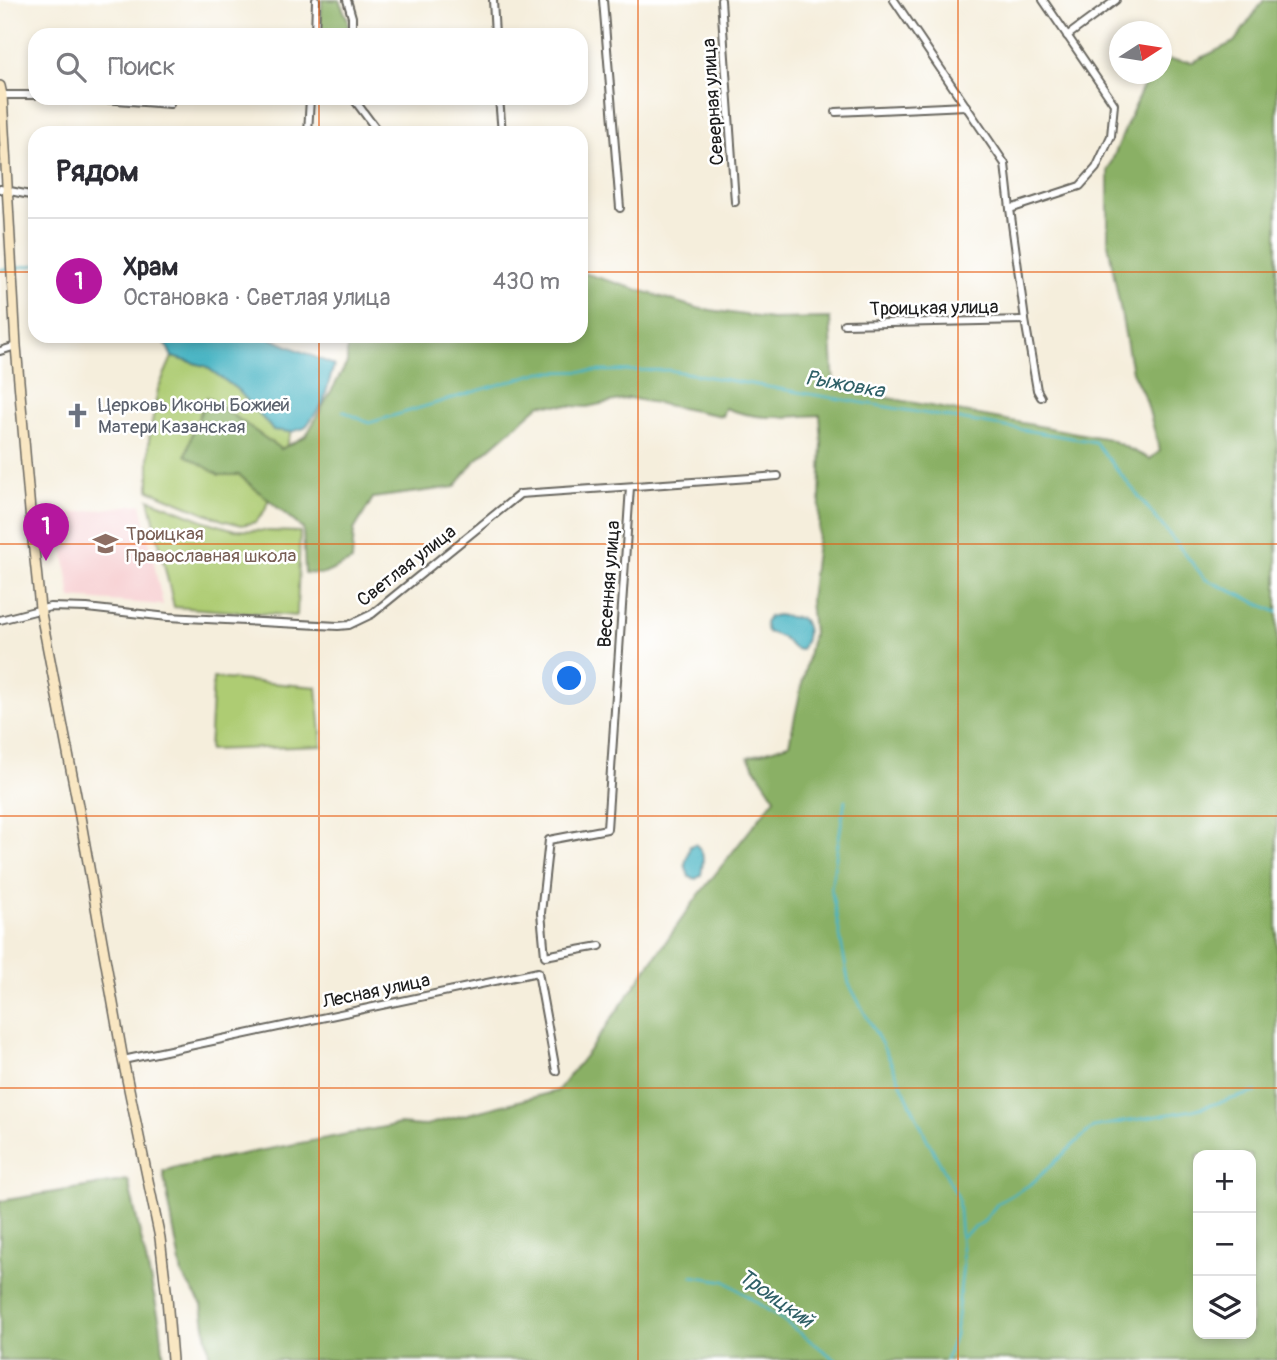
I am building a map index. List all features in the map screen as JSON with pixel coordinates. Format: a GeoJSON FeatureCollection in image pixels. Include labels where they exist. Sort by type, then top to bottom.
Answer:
{"type":"FeatureCollection","features":[{"type":"Feature","properties":{"kind":"street"},"geometry":{"type":"LineString","coordinates":[[315,28],[316,0]]}},
{"type":"Feature","properties":{"kind":"street"},"geometry":{"type":"LineString","coordinates":[[346,0],[352,17],[352,28]]}},
{"type":"Feature","properties":{"kind":"street"},"geometry":{"type":"LineString","coordinates":[[493,0],[495,28]]}},
{"type":"Feature","properties":{"kind":"street"},"geometry":{"type":"LineString","coordinates":[[603,0],[620,208]]}},
{"type":"Feature","properties":{"kind":"street","name":"Северная улица"},"geometry":{"type":"LineString","coordinates":[[722,0],[735,202]]}},
{"type":"Feature","properties":{"kind":"street","name":"Троицкая улица"},"geometry":{"type":"LineString","coordinates":[[894,0],[1005,164],[1025,320],[1037,390],[1041,397]]}},
{"type":"Feature","properties":{"kind":"street"},"geometry":{"type":"LineString","coordinates":[[1010,209],[1080,186],[1096,168],[1111,135],[1114,104],[1043,0]]}},
{"type":"Feature","properties":{"kind":"street"},"geometry":{"type":"LineString","coordinates":[[1067,36],[1116,0]]}},
{"type":"Feature","properties":{"kind":"street"},"geometry":{"type":"LineString","coordinates":[[28,94],[1,90],[3,189],[9,232],[16,346],[40,608],[79,811],[122,1060],[160,1238],[172,1360]]}},
{"type":"Feature","properties":{"kind":"street"},"geometry":{"type":"LineString","coordinates":[[308,126],[310,105]]}},
{"type":"Feature","properties":{"kind":"street"},"geometry":{"type":"LineString","coordinates":[[358,105],[374,126]]}},
{"type":"Feature","properties":{"kind":"street"},"geometry":{"type":"LineString","coordinates":[[500,105],[501,126]]}},
{"type":"Feature","properties":{"kind":"street"},"geometry":{"type":"LineString","coordinates":[[836,112],[966,106]]}},
{"type":"Feature","properties":{"kind":"street"},"geometry":{"type":"LineString","coordinates":[[3,189],[28,194]]}},
{"type":"Feature","properties":{"kind":"street","name":"Троицкая улица"},"geometry":{"type":"LineString","coordinates":[[844,324],[1025,320]]}},
{"type":"Feature","properties":{"kind":"street"},"geometry":{"type":"LineString","coordinates":[[0,351],[16,346]]}},
{"type":"Feature","properties":{"kind":"street","name":"Светлая улица"},"geometry":{"type":"LineString","coordinates":[[0,620],[50,607],[87,608],[168,617],[349,625],[372,614],[520,494],[778,476]]}},
{"type":"Feature","properties":{"kind":"street","name":"Весенняя улица"},"geometry":{"type":"LineString","coordinates":[[600,946],[544,956],[541,913],[549,840],[607,829],[630,487]]}},
{"type":"Feature","properties":{"kind":"street","name":"Лесная улица"},"geometry":{"type":"LineString","coordinates":[[122,1060],[538,972],[556,1071]]}},
{"type":"Feature","properties":{"kind":"shaded area","name":"Троицкая Православная школа"},"geometry":{"type":"Polygon","coordinates":[[[141,504],[163,605],[71,598],[58,515],[141,504]]]}},
{"type":"Feature","properties":{"kind":"green space"},"geometry":{"type":"Polygon","coordinates":[[[322,0],[339,0],[348,20],[348,28],[320,28],[322,0]]]}},
{"type":"Feature","properties":{"kind":"green space"},"geometry":{"type":"Polygon","coordinates":[[[1264,0],[1277,0],[1277,1360],[210,1360],[202,1305],[182,1275],[163,1171],[400,1124],[422,1126],[557,1091],[588,1052],[698,896],[775,798],[748,757],[789,744],[813,633],[810,600],[819,526],[822,444],[820,415],[761,416],[725,408],[722,416],[629,398],[587,407],[541,404],[473,463],[455,487],[373,498],[354,530],[352,561],[324,574],[305,573],[303,529],[239,475],[219,475],[186,455],[207,397],[281,449],[306,436],[347,363],[347,343],[588,343],[588,274],[697,308],[771,319],[830,318],[834,388],[1109,439],[1150,459],[1160,451],[1146,400],[1132,372],[1108,243],[1108,170],[1144,84],[1172,84],[1172,60],[1193,62],[1234,42],[1264,0]]]}},
{"type":"Feature","properties":{"kind":"green space"},"geometry":{"type":"Polygon","coordinates":[[[172,357],[205,366],[238,390],[273,430],[291,432],[265,510],[256,522],[242,525],[222,520],[149,490],[149,439],[158,389],[172,357]]]}},
{"type":"Feature","properties":{"kind":"green space"},"geometry":{"type":"Polygon","coordinates":[[[149,499],[235,530],[300,532],[297,616],[174,607],[149,499]]]}},
{"type":"Feature","properties":{"kind":"green space"},"geometry":{"type":"Polygon","coordinates":[[[213,678],[317,687],[322,746],[209,750],[213,678]]]}},
{"type":"Feature","properties":{"kind":"green space"},"geometry":{"type":"Polygon","coordinates":[[[128,1180],[160,1322],[164,1360],[0,1360],[0,1201],[128,1180]]]}},
{"type":"Feature","properties":{"kind":"water"},"geometry":{"type":"Polygon","coordinates":[[[282,343],[334,365],[323,403],[305,428],[291,432],[273,430],[238,390],[205,366],[172,357],[166,344],[282,343]]]}},
{"type":"Feature","properties":{"kind":"water"},"geometry":{"type":"Polygon","coordinates":[[[777,615],[802,619],[804,622],[806,639],[800,650],[781,637],[767,632],[765,623],[769,617],[777,615]]]}},
{"type":"Feature","properties":{"kind":"water"},"geometry":{"type":"Polygon","coordinates":[[[695,844],[703,858],[701,875],[696,879],[689,877],[685,864],[690,846],[695,844]]]}},
{"type":"Feature","properties":{"kind":"waterway"},"geometry":{"type":"LineString","coordinates":[[0,270],[28,266]]}},
{"type":"Feature","properties":{"kind":"waterway","name":"Рыжовка"},"geometry":{"type":"LineString","coordinates":[[343,411],[369,423],[541,372],[668,370],[1095,442],[1205,579],[1277,612]]}},
{"type":"Feature","properties":{"kind":"waterway"},"geometry":{"type":"LineString","coordinates":[[845,800],[831,888],[849,984],[958,1197],[963,1264],[955,1335],[946,1360]]}},
{"type":"Feature","properties":{"kind":"waterway"},"geometry":{"type":"LineString","coordinates":[[961,1237],[983,1222],[998,1203],[1031,1184],[1093,1127],[1193,1110],[1256,1092]]}},
{"type":"Feature","properties":{"kind":"waterway","name":"Троицкий"},"geometry":{"type":"LineString","coordinates":[[692,1276],[725,1281],[836,1360]]}},
{"type":"Feature","properties":{"kind":"place","name":"Церковь Иконы Божией Матери Казанская"},"geometry":{"type":"Point","coordinates":[78,415]}},
{"type":"Feature","properties":{"kind":"place","name":"Троицкая Православная школа"},"geometry":{"type":"Point","coordinates":[106,544]}},
{"type":"Feature","properties":{"kind":"place","name":"Храм"},"geometry":{"type":"Point","coordinates":[46,561]}}]}
